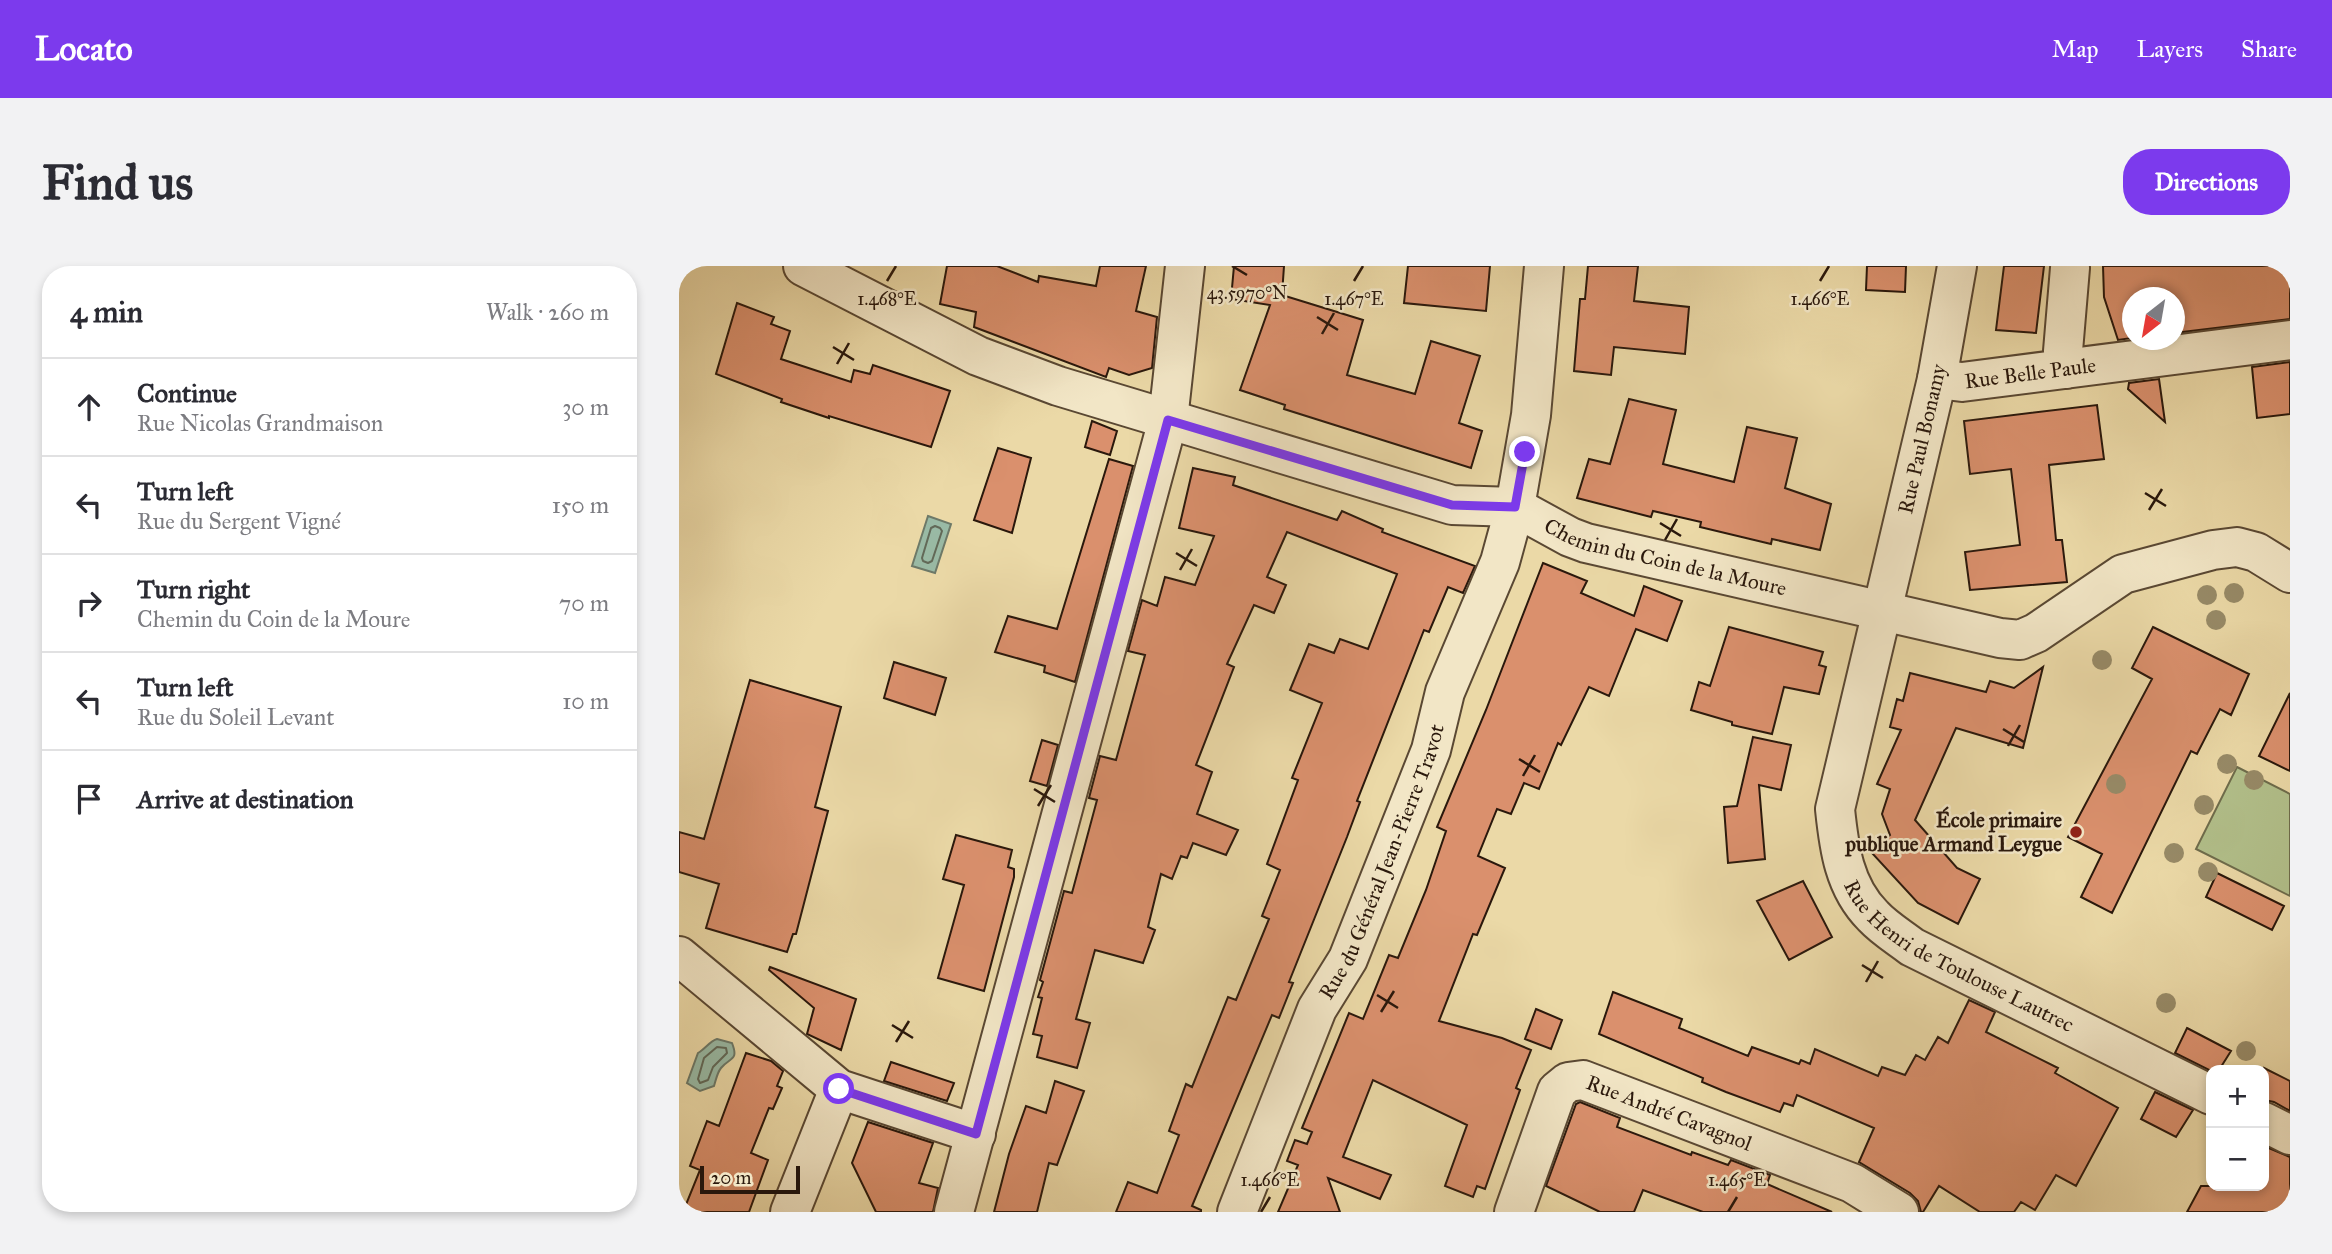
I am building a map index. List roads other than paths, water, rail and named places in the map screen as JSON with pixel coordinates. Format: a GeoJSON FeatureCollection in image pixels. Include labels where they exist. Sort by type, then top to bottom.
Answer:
{"type":"FeatureCollection","features":[{"type":"Feature","properties":{"kind":"street","name":"Chemin du Coin de la Moure"},"geometry":{"type":"LineString","coordinates":[[803,266],[844,276],[978,356],[1058,386],[1452,505],[1515,507],[1586,543],[2000,638],[2020,640],[2036,633],[2123,574],[2213,550],[2237,547],[2256,552],[2290,573]]}},
{"type":"Feature","properties":{"kind":"street"},"geometry":{"type":"LineString","coordinates":[[954,1212],[1168,420],[1185,266]]}},
{"type":"Feature","properties":{"kind":"street","name":"Rue du Général Jean-Pierre Travot"},"geometry":{"type":"LineString","coordinates":[[1237,1212],[1317,1009],[1348,959],[1431,750],[1445,692],[1500,562],[1515,507],[1531,415],[1543,266]]}},
{"type":"Feature","properties":{"kind":"street","name":"Rue Paul Bonamy"},"geometry":{"type":"LineString","coordinates":[[1883,610],[1937,379],[1957,266]]}},
{"type":"Feature","properties":{"kind":"street"},"geometry":{"type":"LineString","coordinates":[[2065,369],[2063,351],[2070,268]]}},
{"type":"Feature","properties":{"kind":"street","name":"Rue Belle Paule"},"geometry":{"type":"LineString","coordinates":[[1937,379],[1962,382],[2290,340]]}},
{"type":"Feature","properties":{"kind":"street","name":"Rue Henri de Toulouse Lautrec"},"geometry":{"type":"LineString","coordinates":[[1883,610],[1835,809],[1839,849],[1851,887],[1873,916],[1912,947],[2206,1093]]}},
{"type":"Feature","properties":{"kind":"street"},"geometry":{"type":"LineString","coordinates":[[679,956],[839,1089],[976,1134]]}},
{"type":"Feature","properties":{"kind":"street","name":"Rue André Cavagnol"},"geometry":{"type":"LineString","coordinates":[[1514,1212],[1557,1091],[1568,1082],[1583,1080],[1852,1183],[1899,1212]]}},
{"type":"Feature","properties":{"kind":"street"},"geometry":{"type":"LineString","coordinates":[[790,1212],[839,1089]]}},
{"type":"Feature","properties":{"kind":"street"},"geometry":{"type":"LineString","coordinates":[[2269,1124],[2290,1135]]}},
{"type":"Feature","properties":{"kind":"water"},"geometry":{"type":"Polygon","coordinates":[[[928,516],[951,524],[935,573],[912,566],[928,516]]]}},
{"type":"Feature","properties":{"kind":"water"},"geometry":{"type":"Polygon","coordinates":[[[717,1039],[732,1043],[734,1056],[720,1070],[714,1086],[700,1091],[687,1083],[698,1053],[717,1039]]]}},
{"type":"Feature","properties":{"kind":"place","name":"École primaire publique Armand Leygue"},"geometry":{"type":"Point","coordinates":[2076,832]}}]}
